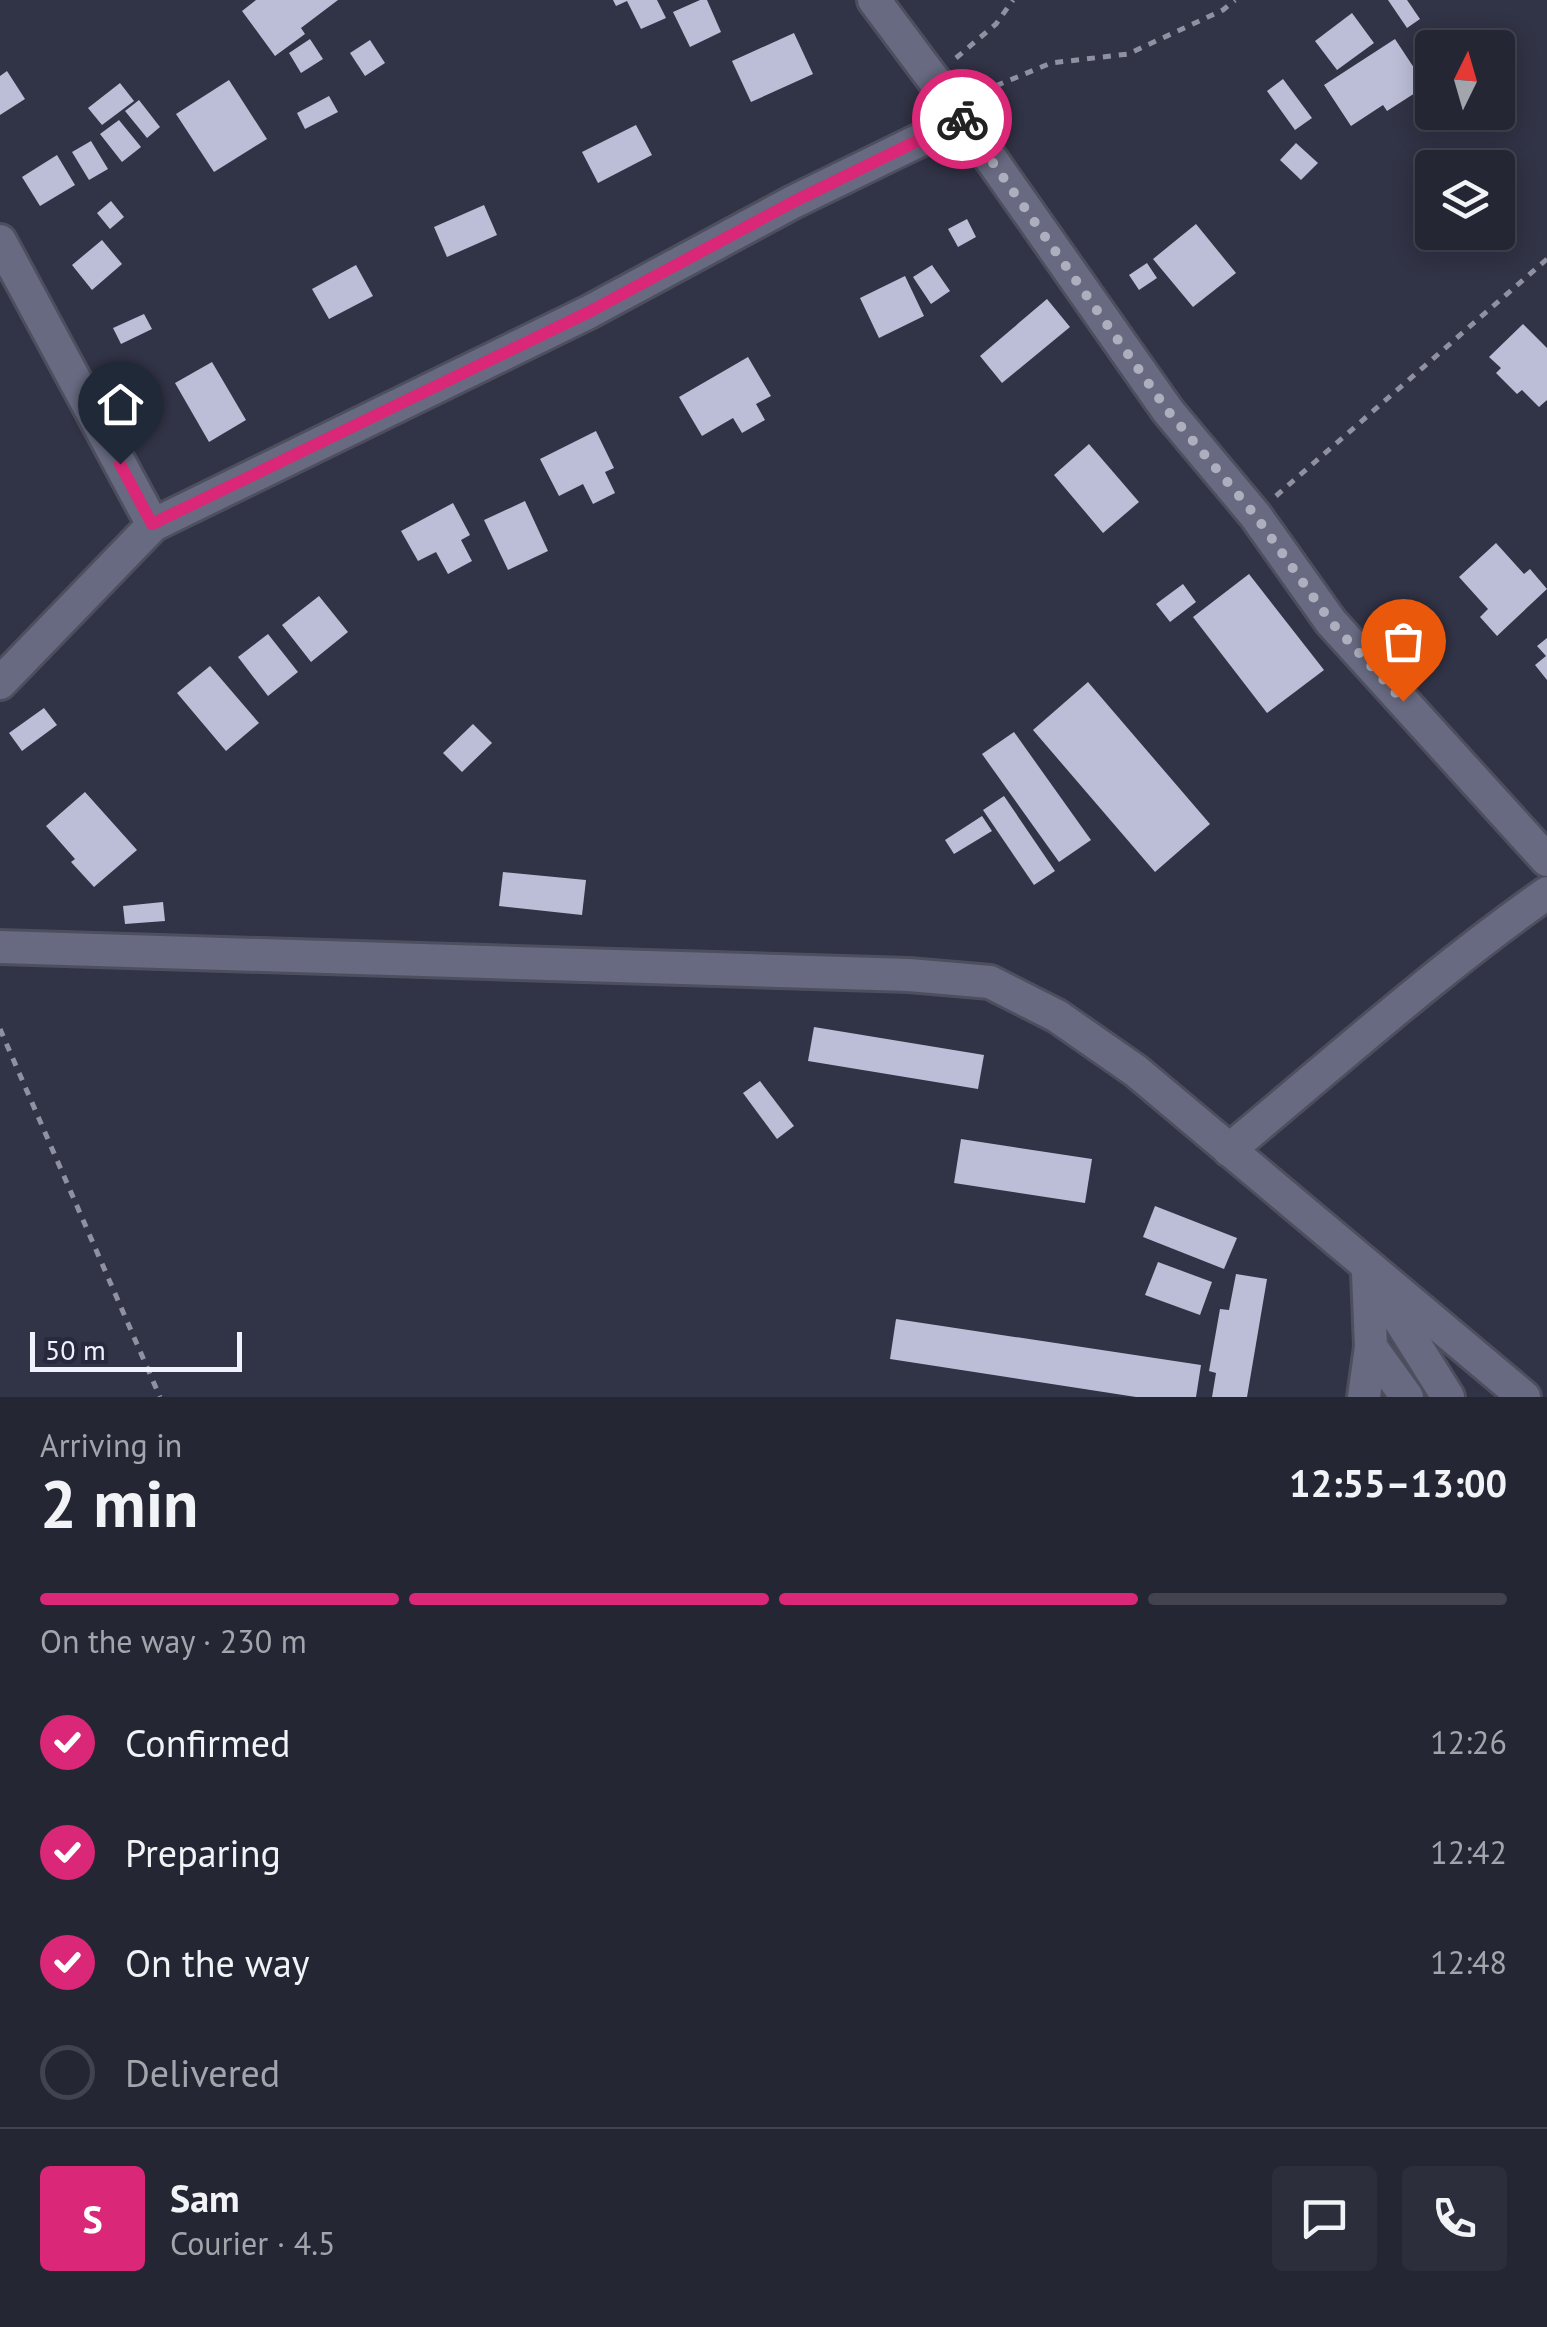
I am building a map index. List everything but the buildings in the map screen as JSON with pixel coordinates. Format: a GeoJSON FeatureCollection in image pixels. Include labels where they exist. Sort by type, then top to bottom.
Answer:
{"type":"FeatureCollection","features":[{"type":"Feature","properties":{"kind":"street"},"geometry":{"type":"LineString","coordinates":[[874,0],[963,119],[1168,411],[1255,515],[1331,622],[1547,860]]}},
{"type":"Feature","properties":{"kind":"street"},"geometry":{"type":"LineString","coordinates":[[0,683],[152,524],[589,312],[793,202],[963,119]]}},
{"type":"Feature","properties":{"kind":"street"},"geometry":{"type":"LineString","coordinates":[[0,241],[152,524]]}},
{"type":"Feature","properties":{"kind":"street"},"geometry":{"type":"LineString","coordinates":[[1228,1150],[1404,1002],[1547,893]]}},
{"type":"Feature","properties":{"kind":"street"},"geometry":{"type":"LineString","coordinates":[[2,957],[909,975],[990,982],[1057,1016],[1136,1071],[1524,1397]]}},
{"type":"Feature","properties":{"kind":"street"},"geometry":{"type":"LineString","coordinates":[[1364,1397],[1370,1347],[1368,1268]]}},
{"type":"Feature","properties":{"kind":"street"},"geometry":{"type":"LineString","coordinates":[[1368,1268],[1448,1397]]}},
{"type":"Feature","properties":{"kind":"street"},"geometry":{"type":"LineString","coordinates":[[1370,1347],[1407,1397]]}},
{"type":"Feature","properties":{"kind":"path"},"geometry":{"type":"LineString","coordinates":[[932,77],[996,24],[1013,0]]}},
{"type":"Feature","properties":{"kind":"path"},"geometry":{"type":"LineString","coordinates":[[963,119],[980,92],[1051,63],[1128,54],[1223,10],[1235,0]]}},
{"type":"Feature","properties":{"kind":"path"},"geometry":{"type":"LineString","coordinates":[[1255,515],[1547,259]]}},
{"type":"Feature","properties":{"kind":"path"},"geometry":{"type":"LineString","coordinates":[[0,1028],[160,1397]]}},
{"type":"Feature","properties":{"kind":"way so far"},"geometry":{"type":"LineString","coordinates":[[962,119],[1168,411],[1255,515],[1331,622],[1403,701]]}},
{"type":"Feature","properties":{"kind":"route"},"geometry":{"type":"LineString","coordinates":[[120,464],[152,524],[589,312],[793,202],[962,119]]}}]}
